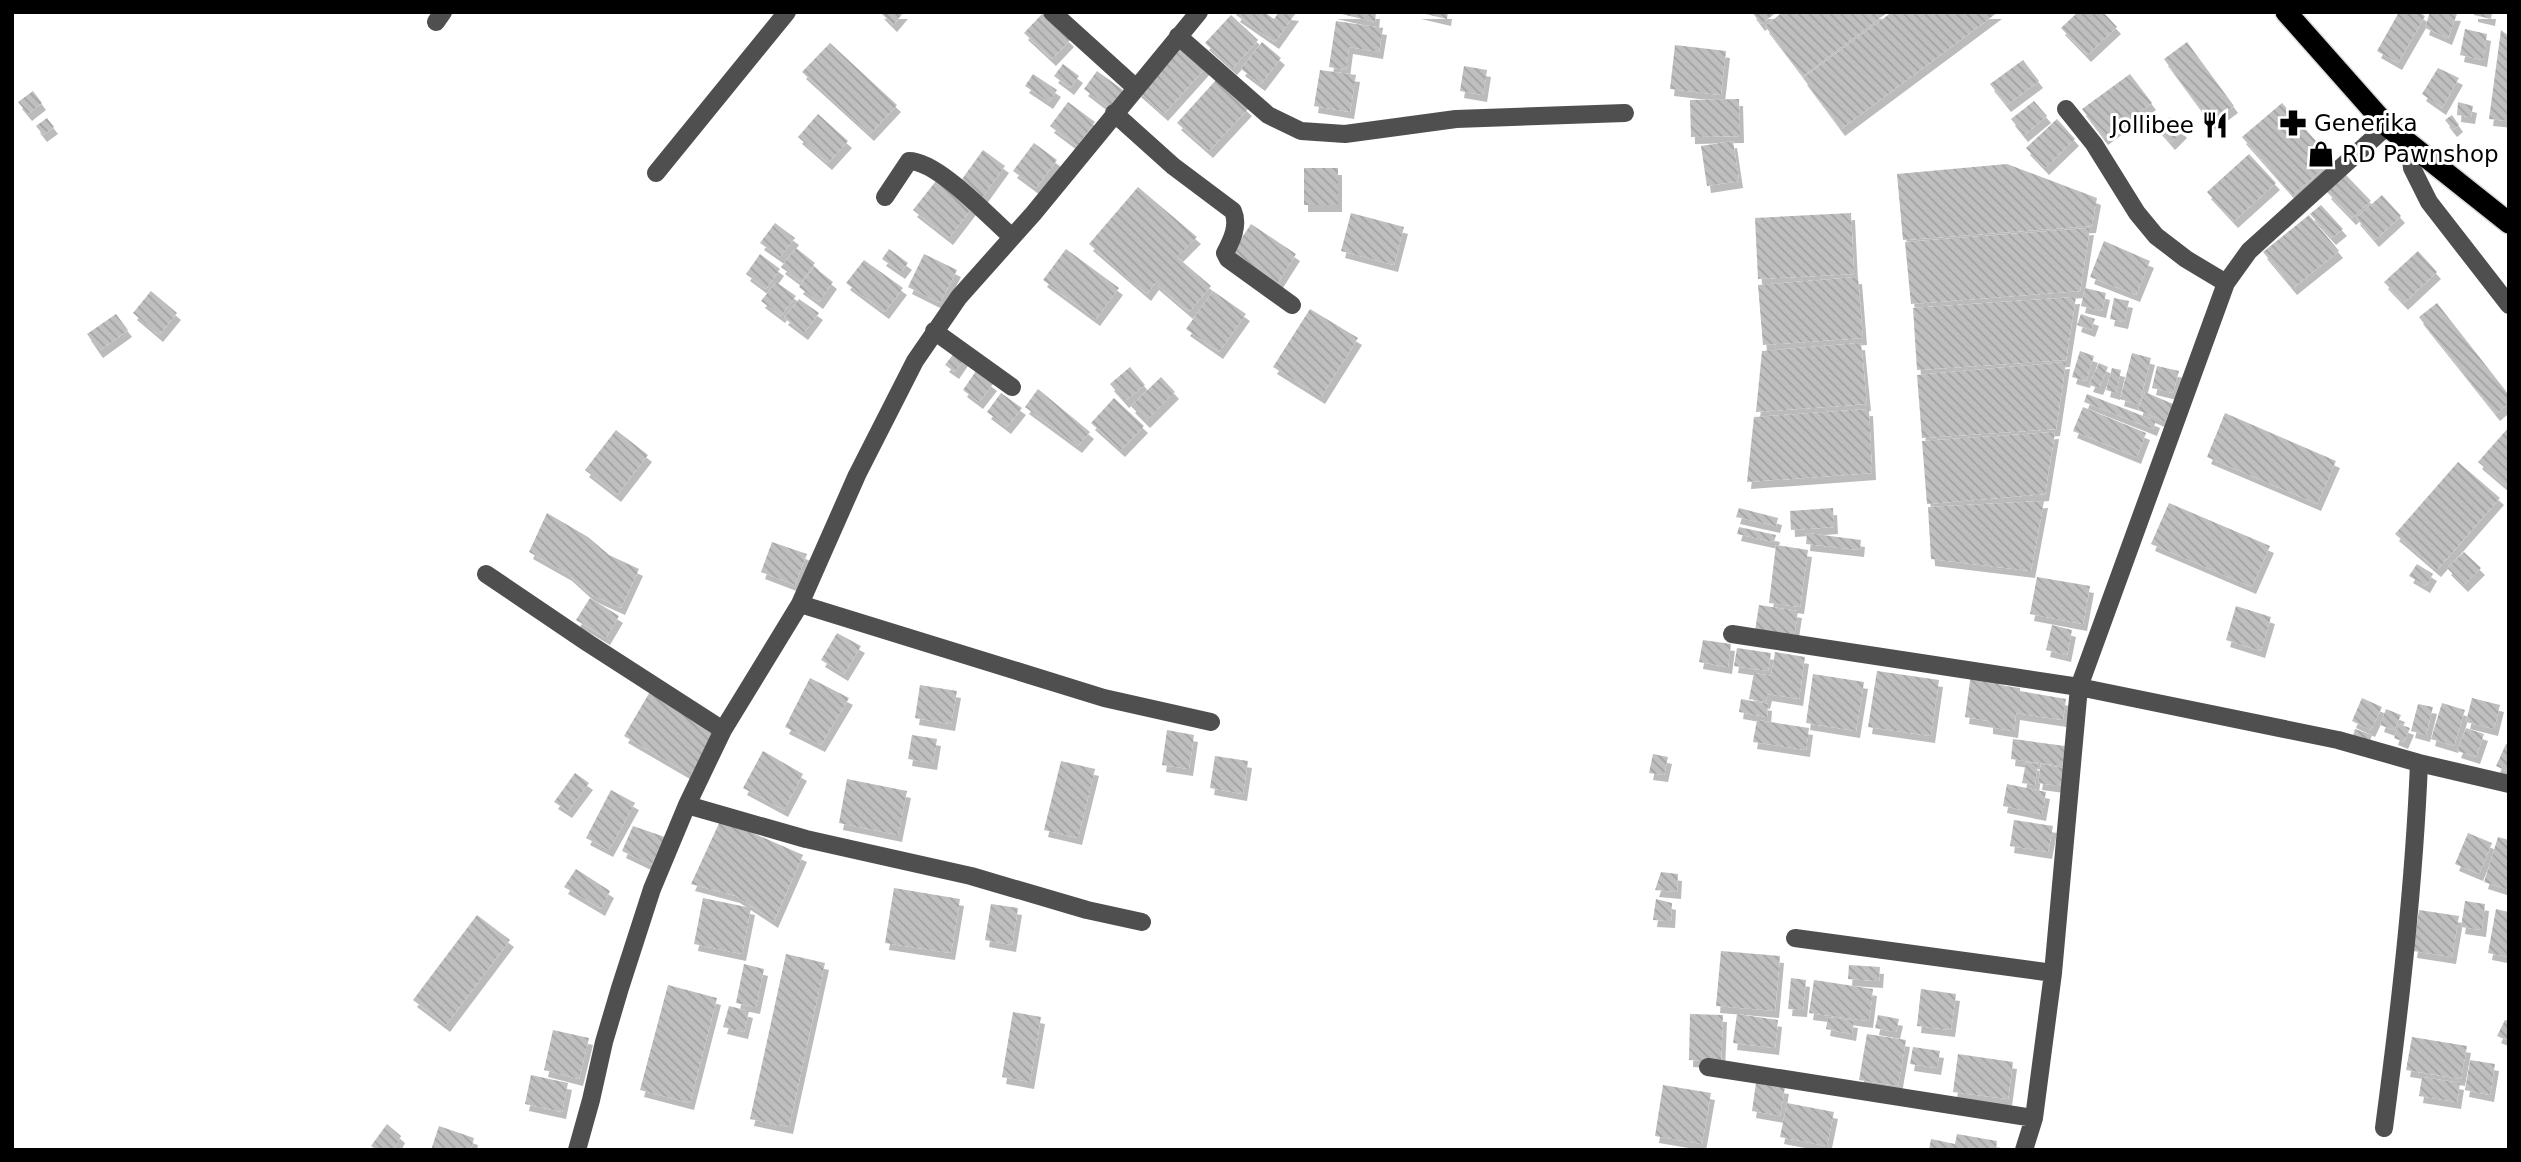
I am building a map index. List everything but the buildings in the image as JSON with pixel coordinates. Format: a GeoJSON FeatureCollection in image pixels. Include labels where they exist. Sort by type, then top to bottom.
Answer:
{"type":"FeatureCollection","features":[{"type":"Feature","properties":{"kind":"highway"},"geometry":{"type":"LineString","coordinates":[[2286,12],[2387,127],[2509,223]]}},
{"type":"Feature","properties":{"kind":"street"},"geometry":{"type":"LineString","coordinates":[[656,173],[787,12]]}},
{"type":"Feature","properties":{"kind":"street"},"geometry":{"type":"LineString","coordinates":[[1052,12],[1136,88]]}},
{"type":"Feature","properties":{"kind":"street"},"geometry":{"type":"LineString","coordinates":[[577,1150],[604,1042],[644,914],[687,805],[723,730],[800,604],[857,475],[915,361],[959,297],[1199,12]]}},
{"type":"Feature","properties":{"kind":"street"},"geometry":{"type":"LineString","coordinates":[[1178,36],[1268,115],[1301,131],[1345,134],[1456,119],[1625,113]]}},
{"type":"Feature","properties":{"kind":"street"},"geometry":{"type":"LineString","coordinates":[[2066,110],[2094,144],[2137,213],[2156,236],[2226,284]]}},
{"type":"Feature","properties":{"kind":"street"},"geometry":{"type":"LineString","coordinates":[[1114,113],[1173,166],[1233,211],[1237,219],[1225,253],[1228,259],[1292,305]]}},
{"type":"Feature","properties":{"kind":"street"},"geometry":{"type":"LineString","coordinates":[[2024,1150],[2034,1118],[2053,973],[2079,687],[2226,284],[2249,251],[2387,127]]}},
{"type":"Feature","properties":{"kind":"street"},"geometry":{"type":"LineString","coordinates":[[2409,146],[2412,168],[2429,202],[2509,305]]}},
{"type":"Feature","properties":{"kind":"street"},"geometry":{"type":"LineString","coordinates":[[885,197],[909,161],[919,161],[946,178],[1012,237]]}},
{"type":"Feature","properties":{"kind":"street"},"geometry":{"type":"LineString","coordinates":[[934,331],[1012,387]]}},
{"type":"Feature","properties":{"kind":"street"},"geometry":{"type":"LineString","coordinates":[[486,574],[723,730]]}},
{"type":"Feature","properties":{"kind":"street"},"geometry":{"type":"LineString","coordinates":[[800,604],[1104,698],[1211,722]]}},
{"type":"Feature","properties":{"kind":"street"},"geometry":{"type":"LineString","coordinates":[[1732,634],[2079,687],[2338,740],[2509,784]]}},
{"type":"Feature","properties":{"kind":"street"},"geometry":{"type":"LineString","coordinates":[[2384,1128],[2403,987],[2416,838],[2419,763]]}},
{"type":"Feature","properties":{"kind":"street"},"geometry":{"type":"LineString","coordinates":[[687,805],[806,839],[971,876],[1087,910],[1142,922]]}},
{"type":"Feature","properties":{"kind":"street"},"geometry":{"type":"LineString","coordinates":[[1795,938],[2053,973]]}},
{"type":"Feature","properties":{"kind":"street"},"geometry":{"type":"LineString","coordinates":[[1708,1067],[2034,1118]]}},
{"type":"Feature","properties":{"kind":"place","name":"Generika"},"geometry":{"type":"Point","coordinates":[2293,123]}},
{"type":"Feature","properties":{"kind":"place","name":"Jollibee"},"geometry":{"type":"Point","coordinates":[2215,125]}},
{"type":"Feature","properties":{"kind":"place","name":"RD Pawnshop"},"geometry":{"type":"Point","coordinates":[2321,154]}}]}
